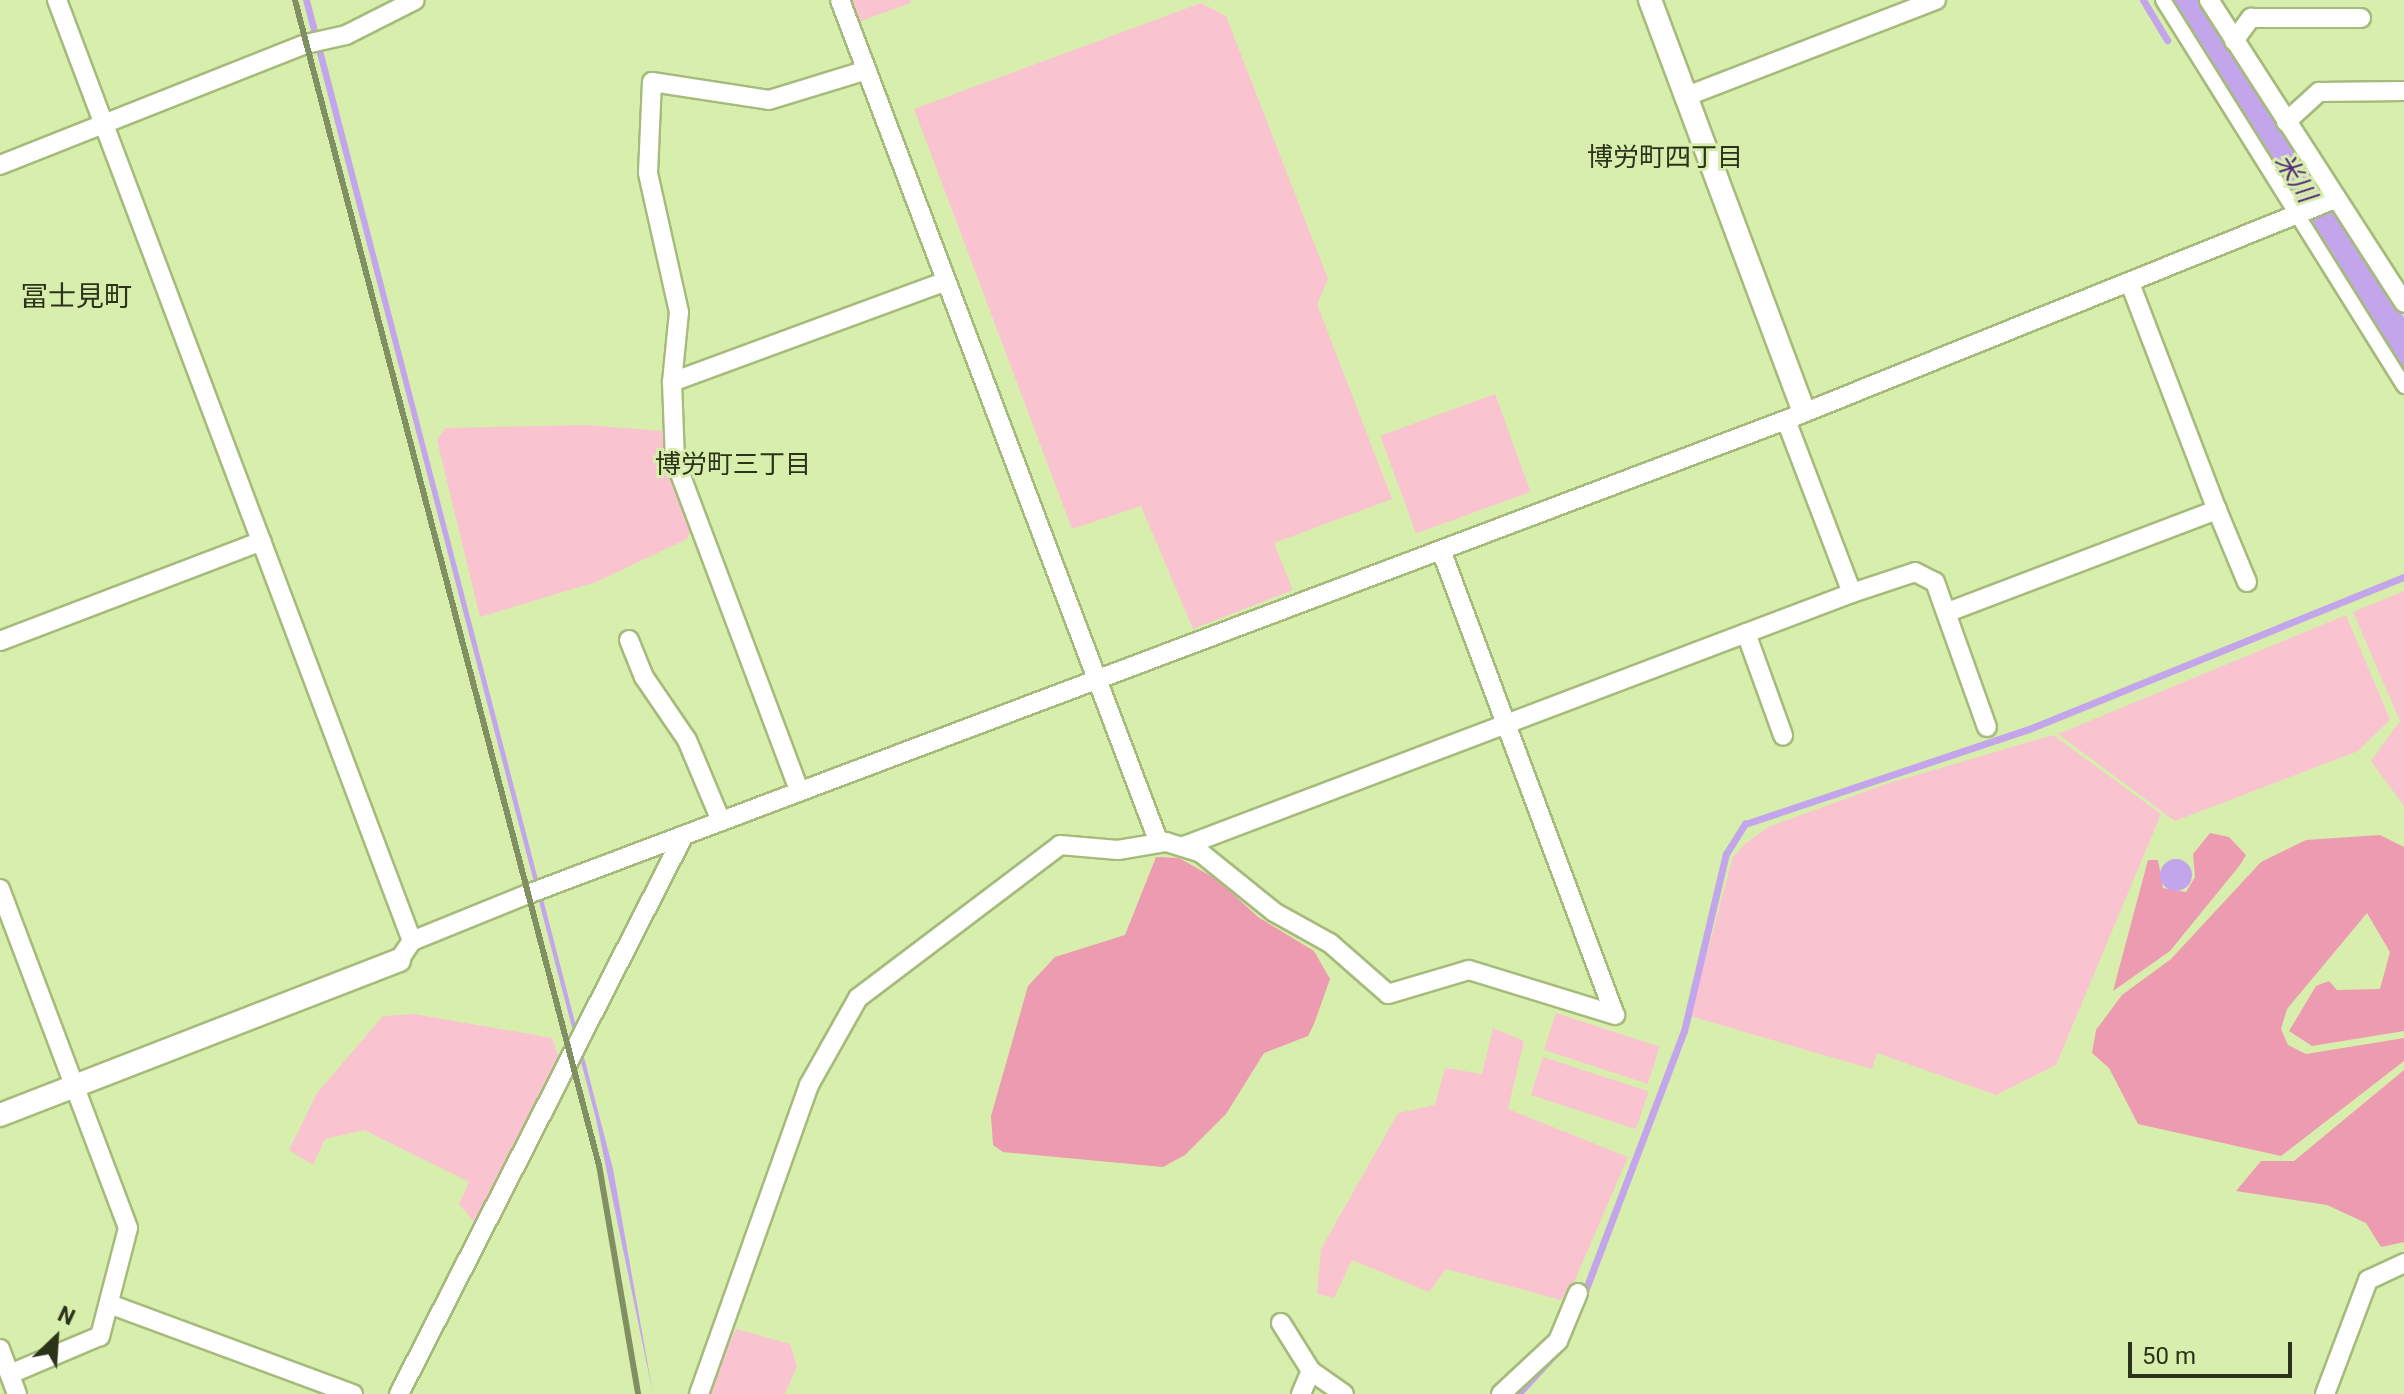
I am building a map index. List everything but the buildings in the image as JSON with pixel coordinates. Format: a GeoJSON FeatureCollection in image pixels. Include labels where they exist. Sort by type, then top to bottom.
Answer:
{"type":"FeatureCollection","features":[{"type":"Feature","properties":{"kind":"street"},"geometry":{"type":"LineString","coordinates":[[57,0],[262,541],[406,950]]}},
{"type":"Feature","properties":{"kind":"street"},"geometry":{"type":"LineString","coordinates":[[0,165],[415,0]]}},
{"type":"Feature","properties":{"kind":"street"},"geometry":{"type":"LineString","coordinates":[[840,0],[944,282],[1159,843]]}},
{"type":"Feature","properties":{"kind":"street"},"geometry":{"type":"LineString","coordinates":[[1650,0],[1687,96],[1852,593]]}},
{"type":"Feature","properties":{"kind":"street"},"geometry":{"type":"LineString","coordinates":[[1687,96],[1936,0]]}},
{"type":"Feature","properties":{"kind":"street"},"geometry":{"type":"LineString","coordinates":[[2163,0],[2404,386]]}},
{"type":"Feature","properties":{"kind":"street"},"geometry":{"type":"LineString","coordinates":[[2209,0],[2286,122],[2331,202],[2402,295]]}},
{"type":"Feature","properties":{"kind":"street"},"geometry":{"type":"LineString","coordinates":[[2234,41],[2251,18],[2361,18]]}},
{"type":"Feature","properties":{"kind":"street"},"geometry":{"type":"LineString","coordinates":[[799,790],[675,460],[672,382],[679,312],[648,173],[652,82],[769,100],[867,70]]}},
{"type":"Feature","properties":{"kind":"street"},"geometry":{"type":"LineString","coordinates":[[2286,122],[2319,92],[2404,91]]}},
{"type":"Feature","properties":{"kind":"street"},"geometry":{"type":"LineString","coordinates":[[0,1115],[684,835],[1098,682],[2131,286],[2331,202]]}},
{"type":"Feature","properties":{"kind":"street"},"geometry":{"type":"LineString","coordinates":[[672,382],[944,282]]}},
{"type":"Feature","properties":{"kind":"street"},"geometry":{"type":"LineString","coordinates":[[2131,286],[2247,582]]}},
{"type":"Feature","properties":{"kind":"street"},"geometry":{"type":"LineString","coordinates":[[1948,612],[2217,510]]}},
{"type":"Feature","properties":{"kind":"street"},"geometry":{"type":"LineString","coordinates":[[0,641],[262,541]]}},
{"type":"Feature","properties":{"kind":"street"},"geometry":{"type":"LineString","coordinates":[[699,1394],[809,1085],[858,998],[1060,845],[1118,850],[1159,843],[1184,846],[1323,937],[1388,994],[1469,970],[1615,1015],[1441,550]]}},
{"type":"Feature","properties":{"kind":"street"},"geometry":{"type":"LineString","coordinates":[[1184,846],[1852,593],[1920,571],[1935,582],[1948,612],[1987,727]]}},
{"type":"Feature","properties":{"kind":"street"},"geometry":{"type":"LineString","coordinates":[[1746,633],[1783,735]]}},
{"type":"Feature","properties":{"kind":"street"},"geometry":{"type":"LineString","coordinates":[[629,640],[687,740],[721,821]]}},
{"type":"Feature","properties":{"kind":"street"},"geometry":{"type":"LineString","coordinates":[[399,1394],[580,1048],[684,835]]}},
{"type":"Feature","properties":{"kind":"street"},"geometry":{"type":"LineString","coordinates":[[0,889],[128,1228],[112,1305],[100,1336],[10,1374]]}},
{"type":"Feature","properties":{"kind":"street"},"geometry":{"type":"LineString","coordinates":[[2325,1394],[2368,1280],[2404,1263]]}},
{"type":"Feature","properties":{"kind":"street"},"geometry":{"type":"LineString","coordinates":[[1501,1394],[1558,1341],[1578,1293]]}},
{"type":"Feature","properties":{"kind":"street"},"geometry":{"type":"LineString","coordinates":[[112,1305],[353,1394]]}},
{"type":"Feature","properties":{"kind":"street"},"geometry":{"type":"LineString","coordinates":[[1281,1323],[1311,1371],[1344,1394]]}},
{"type":"Feature","properties":{"kind":"street"},"geometry":{"type":"LineString","coordinates":[[0,1349],[17,1394]]}},
{"type":"Feature","properties":{"kind":"street"},"geometry":{"type":"LineString","coordinates":[[1301,1394],[1311,1371]]}},
{"type":"Feature","properties":{"kind":"shaded area"},"geometry":{"type":"Polygon","coordinates":[[[303,0],[310,0],[613,1169],[653,1394],[596,1119],[303,0]]]}},
{"type":"Feature","properties":{"kind":"shaded area"},"geometry":{"type":"Polygon","coordinates":[[[850,0],[910,0],[911,3],[858,22],[850,0]]]}},
{"type":"Feature","properties":{"kind":"shaded area"},"geometry":{"type":"Polygon","coordinates":[[[1201,3],[1226,16],[1328,279],[1317,304],[1392,499],[1274,543],[1293,590],[1193,629],[1141,506],[1072,529],[914,109],[1201,3]]]}},
{"type":"Feature","properties":{"kind":"shaded area"},"geometry":{"type":"Polygon","coordinates":[[[1495,394],[1531,492],[1416,533],[1380,436],[1495,394]]]}},
{"type":"Feature","properties":{"kind":"shaded area"},"geometry":{"type":"Polygon","coordinates":[[[586,425],[662,431],[691,529],[687,539],[596,582],[480,617],[437,440],[445,428],[586,425]]]}},
{"type":"Feature","properties":{"kind":"shaded area"},"geometry":{"type":"Polygon","coordinates":[[[2404,591],[2404,806],[2371,761],[2400,721],[2353,612],[2404,591]]]}},
{"type":"Feature","properties":{"kind":"shaded area"},"geometry":{"type":"Polygon","coordinates":[[[2346,615],[2390,720],[2358,751],[2175,821],[2058,734],[2346,615]]]}},
{"type":"Feature","properties":{"kind":"shaded area"},"geometry":{"type":"Polygon","coordinates":[[[2053,735],[2161,814],[2056,1065],[1996,1095],[1877,1053],[1872,1069],[1690,1016],[1733,857],[1746,843],[1768,827],[1886,784],[2053,735]]]}},
{"type":"Feature","properties":{"kind":"shaded area"},"geometry":{"type":"Polygon","coordinates":[[[2210,833],[2229,837],[2246,855],[2240,865],[2170,951],[2113,991],[2148,860],[2158,860],[2163,888],[2186,892],[2195,877],[2193,854],[2210,833]]]}},
{"type":"Feature","properties":{"kind":"shaded area"},"geometry":{"type":"Polygon","coordinates":[[[2380,835],[2404,847],[2404,1031],[2312,1046],[2289,1031],[2316,986],[2329,981],[2337,990],[2380,989],[2390,952],[2367,913],[2287,1009],[2281,1029],[2288,1045],[2306,1054],[2404,1038],[2404,1061],[2281,1156],[2138,1124],[2109,1068],[2092,1053],[2096,1030],[2122,995],[2171,959],[2261,862],[2306,840],[2380,835]]]}},
{"type":"Feature","properties":{"kind":"shaded area"},"geometry":{"type":"Polygon","coordinates":[[[1156,857],[1179,858],[1218,880],[1258,917],[1314,951],[1330,979],[1308,1036],[1264,1053],[1226,1114],[1185,1155],[1163,1167],[1003,1152],[993,1145],[991,1116],[1028,986],[1055,957],[1125,935],[1156,857]]]}},
{"type":"Feature","properties":{"kind":"shaded area"},"geometry":{"type":"Polygon","coordinates":[[[2176,859],[2187,864],[2192,875],[2187,886],[2176,891],[2165,886],[2160,875],[2165,864],[2176,859]]]}},
{"type":"Feature","properties":{"kind":"shaded area"},"geometry":{"type":"Polygon","coordinates":[[[1556,1013],[1660,1047],[1648,1084],[1544,1050],[1556,1013]]]}},
{"type":"Feature","properties":{"kind":"shaded area"},"geometry":{"type":"Polygon","coordinates":[[[414,1014],[552,1038],[560,1061],[475,1223],[459,1204],[469,1182],[364,1130],[325,1139],[313,1165],[289,1150],[317,1093],[383,1016],[414,1014]]]}},
{"type":"Feature","properties":{"kind":"shaded area"},"geometry":{"type":"Polygon","coordinates":[[[1493,1028],[1524,1041],[1508,1109],[1628,1157],[1575,1280],[1561,1300],[1446,1269],[1429,1292],[1352,1260],[1334,1298],[1317,1294],[1321,1249],[1398,1113],[1435,1105],[1445,1068],[1482,1074],[1493,1028]]]}},
{"type":"Feature","properties":{"kind":"shaded area"},"geometry":{"type":"Polygon","coordinates":[[[1543,1057],[1649,1091],[1636,1129],[1531,1095],[1543,1057]]]}},
{"type":"Feature","properties":{"kind":"shaded area"},"geometry":{"type":"Polygon","coordinates":[[[2404,1070],[2404,1242],[2381,1247],[2366,1223],[2327,1205],[2236,1191],[2261,1161],[2294,1161],[2404,1070]]]}},
{"type":"Feature","properties":{"kind":"shaded area"},"geometry":{"type":"Polygon","coordinates":[[[736,1329],[790,1344],[797,1366],[785,1394],[706,1394],[736,1329]]]}},
{"type":"Feature","properties":{"kind":"waterway"},"geometry":{"type":"LineString","coordinates":[[2143,0],[2167,40]]}},
{"type":"Feature","properties":{"kind":"waterway","name":"米川"},"geometry":{"type":"LineString","coordinates":[[2185,0],[2404,356]]}},
{"type":"Feature","properties":{"kind":"waterway"},"geometry":{"type":"LineString","coordinates":[[1584,1294],[1684,1031],[1726,854],[1745,824],[2029,729],[2404,577]]}},
{"type":"Feature","properties":{"kind":"waterway"},"geometry":{"type":"LineString","coordinates":[[1518,1394],[1565,1343]]}},
{"type":"Feature","properties":{"kind":"railway"},"geometry":{"type":"LineString","coordinates":[[295,0],[599,1165],[638,1394]]}},
{"type":"Feature","properties":{"kind":"district","name":"博労町四丁目"},"geometry":{"type":"Point","coordinates":[1665,158]}},
{"type":"Feature","properties":{"kind":"district","name":"冨士見町"},"geometry":{"type":"Point","coordinates":[76,297]}},
{"type":"Feature","properties":{"kind":"district","name":"博労町三丁目"},"geometry":{"type":"Point","coordinates":[733,465]}}]}
